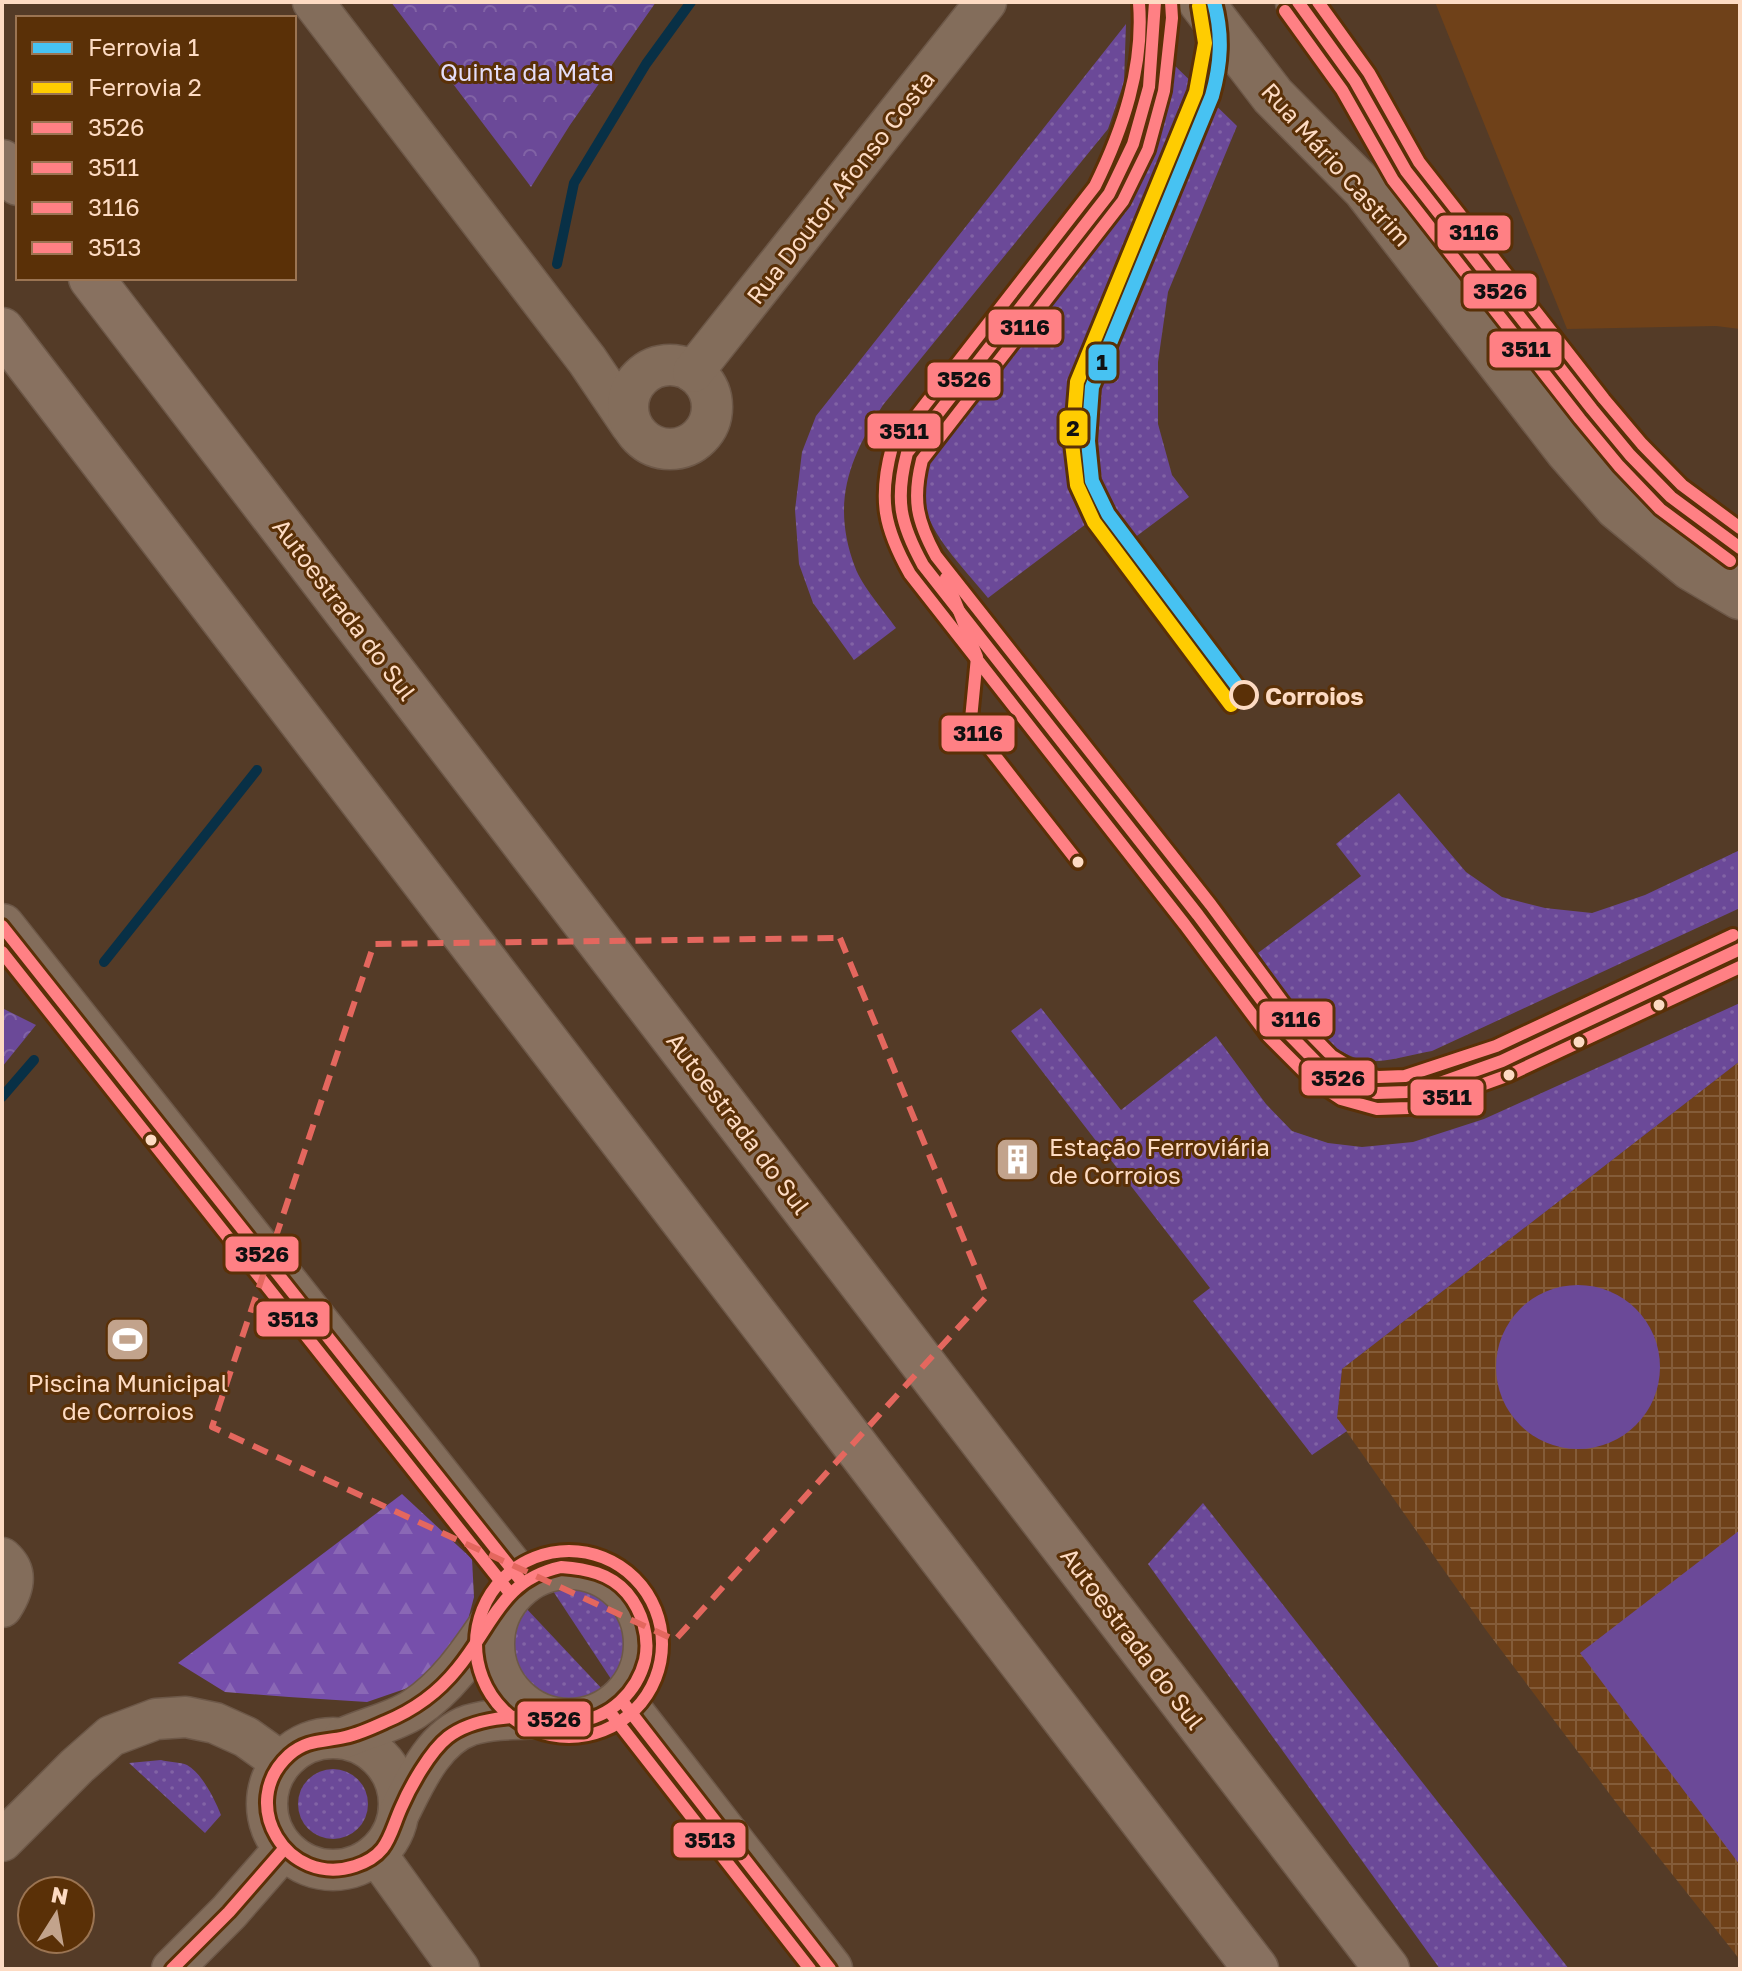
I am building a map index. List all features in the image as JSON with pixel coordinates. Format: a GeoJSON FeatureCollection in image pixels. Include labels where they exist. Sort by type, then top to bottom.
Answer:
{"type":"FeatureCollection","features":[{"type":"Feature","properties":{"kind":"highway"},"geometry":{"type":"LineString","coordinates":[[2,162],[16,180]]}},
{"type":"Feature","properties":{"kind":"highway","name":"Autoestrada do Sul"},"geometry":{"type":"LineString","coordinates":[[93,280],[1387,1969]]}},
{"type":"Feature","properties":{"kind":"highway"},"geometry":{"type":"LineString","coordinates":[[2,330],[1256,1969]]}},
{"type":"Feature","properties":{"kind":"street"},"geometry":{"type":"LineString","coordinates":[[313,2],[587,360],[631,425],[641,439],[656,448],[674,450],[691,445],[704,433],[712,418],[712,400],[705,384],[693,372],[680,366],[665,365],[651,369],[638,379],[629,393],[627,409],[631,425]]}},
{"type":"Feature","properties":{"kind":"street","name":"Rua Doutor Afonso Costa"},"geometry":{"type":"LineString","coordinates":[[693,372],[986,2]]}},
{"type":"Feature","properties":{"kind":"street","name":"Rua Mário Castrim"},"geometry":{"type":"LineString","coordinates":[[1201,2],[1273,96],[1365,189],[1568,451],[1617,507],[1691,568],[1740,597]]}},
{"type":"Feature","properties":{"kind":"street","name":"Rua Mário Castrim"},"geometry":{"type":"LineString","coordinates":[[1298,2],[1336,52],[1406,171],[1592,409],[1630,455],[1671,497],[1740,548]]}},
{"type":"Feature","properties":{"kind":"street"},"geometry":{"type":"LineString","coordinates":[[587,360],[651,369]]}},
{"type":"Feature","properties":{"kind":"street"},"geometry":{"type":"LineString","coordinates":[[2,926],[509,1598]]}},
{"type":"Feature","properties":{"kind":"street"},"geometry":{"type":"LineString","coordinates":[[2,1558],[13,1571],[14,1579],[2,1607]]}},
{"type":"Feature","properties":{"kind":"street"},"geometry":{"type":"LineString","coordinates":[[344,1738],[412,1710],[445,1684],[509,1598],[540,1571],[561,1567],[582,1568],[602,1574],[619,1585],[634,1601],[642,1617],[646,1653],[642,1671],[622,1701],[607,1712],[587,1720],[566,1722],[545,1718],[525,1709],[510,1695],[498,1677],[492,1657],[491,1636],[509,1598]]}},
{"type":"Feature","properties":{"kind":"street"},"geometry":{"type":"LineString","coordinates":[[622,1701],[830,1969]]}},
{"type":"Feature","properties":{"kind":"street"},"geometry":{"type":"LineString","coordinates":[[2,1841],[111,1736],[156,1719],[186,1717],[215,1723],[246,1737],[281,1762]]}},
{"type":"Feature","properties":{"kind":"street"},"geometry":{"type":"LineString","coordinates":[[400,1811],[399,1791],[392,1772],[380,1756],[364,1745],[344,1738],[309,1742],[294,1750],[273,1775],[267,1806],[269,1822],[284,1849],[300,1862],[331,1871],[348,1869],[377,1855],[393,1835],[400,1811],[417,1776],[446,1738],[474,1724],[545,1718]]}},
{"type":"Feature","properties":{"kind":"street"},"geometry":{"type":"LineString","coordinates":[[172,1969],[229,1912],[284,1849]]}},
{"type":"Feature","properties":{"kind":"street"},"geometry":{"type":"LineString","coordinates":[[377,1855],[459,1969]]}},
{"type":"Feature","properties":{"kind":"highlighted area"},"geometry":{"type":"Polygon","coordinates":[[[840,938],[987,1296],[675,1640],[212,1427],[374,944],[840,938]]]}},
{"type":"Feature","properties":{"kind":"shaded area"},"geometry":{"type":"Polygon","coordinates":[[[1435,2],[1740,2],[1740,329],[1716,326],[1567,329],[1435,2]]]}},
{"type":"Feature","properties":{"kind":"shaded area"},"geometry":{"type":"Polygon","coordinates":[[[1740,1061],[1740,1960],[1486,1630],[1337,1418],[1342,1369],[1740,1061]]]}},
{"type":"Feature","properties":{"kind":"green space","name":"Quinta da Mata"},"geometry":{"type":"Polygon","coordinates":[[[391,2],[656,2],[531,187],[391,2]]]}},
{"type":"Feature","properties":{"kind":"green space"},"geometry":{"type":"Polygon","coordinates":[[[1126,24],[1124,82],[1108,129],[883,405],[861,444],[847,482],[844,502],[848,544],[863,582],[896,628],[854,660],[813,603],[799,564],[795,510],[802,452],[816,416],[1126,24]]]}},
{"type":"Feature","properties":{"kind":"green space"},"geometry":{"type":"Polygon","coordinates":[[[1170,61],[1237,126],[1168,292],[1158,362],[1158,424],[1172,475],[1189,497],[1114,553],[1090,521],[988,598],[932,525],[922,491],[924,470],[939,446],[1089,252],[1126,195],[1154,133],[1170,61]]]}},
{"type":"Feature","properties":{"kind":"green space"},"geometry":{"type":"Polygon","coordinates":[[[1399,793],[1466,872],[1502,897],[1545,908],[1592,913],[1645,895],[1740,850],[1740,908],[1432,1051],[1377,1061],[1357,1058],[1339,1050],[1307,1022],[1258,953],[1361,876],[1336,844],[1399,793]]]}},
{"type":"Feature","properties":{"kind":"green space"},"geometry":{"type":"Polygon","coordinates":[[[1740,1003],[1740,1061],[1342,1369],[1337,1418],[1347,1431],[1312,1455],[1193,1301],[1210,1288],[1011,1031],[1041,1008],[1121,1110],[1216,1036],[1266,1104],[1292,1131],[1328,1143],[1362,1147],[1413,1142],[1484,1119],[1740,1003]]]}},
{"type":"Feature","properties":{"kind":"green space"},"geometry":{"type":"Polygon","coordinates":[[[2,1008],[36,1025],[2,1067],[2,1008]]]}},
{"type":"Feature","properties":{"kind":"green space"},"geometry":{"type":"Polygon","coordinates":[[[1578,1285],[1609,1292],[1636,1309],[1653,1336],[1660,1367],[1653,1398],[1636,1425],[1609,1442],[1578,1449],[1547,1442],[1520,1425],[1503,1398],[1496,1367],[1503,1336],[1520,1309],[1547,1292],[1578,1285]]]}},
{"type":"Feature","properties":{"kind":"green space"},"geometry":{"type":"Polygon","coordinates":[[[402,1494],[472,1559],[474,1597],[464,1635],[431,1680],[367,1702],[289,1697],[225,1692],[178,1663],[402,1494]]]}},
{"type":"Feature","properties":{"kind":"green space"},"geometry":{"type":"Polygon","coordinates":[[[1203,1503],[1569,1969],[1440,1969],[1148,1564],[1203,1503]]]}},
{"type":"Feature","properties":{"kind":"green space"},"geometry":{"type":"Polygon","coordinates":[[[1740,1530],[1740,1865],[1580,1653],[1740,1530]]]}},
{"type":"Feature","properties":{"kind":"green space"},"geometry":{"type":"Polygon","coordinates":[[[574,1584],[606,1598],[624,1621],[626,1650],[613,1682],[551,1588],[574,1584]]]}},
{"type":"Feature","properties":{"kind":"green space"},"geometry":{"type":"Polygon","coordinates":[[[524,1606],[604,1691],[584,1701],[565,1702],[537,1692],[525,1682],[516,1671],[509,1643],[514,1618],[524,1606]]]}},
{"type":"Feature","properties":{"kind":"green space"},"geometry":{"type":"Polygon","coordinates":[[[161,1760],[187,1765],[207,1787],[221,1815],[205,1833],[129,1763],[161,1760]]]}},
{"type":"Feature","properties":{"kind":"green space"},"geometry":{"type":"Polygon","coordinates":[[[340,1769],[362,1784],[368,1804],[366,1818],[358,1829],[347,1837],[326,1839],[308,1829],[300,1818],[298,1797],[308,1779],[319,1771],[340,1769]]]}},
{"type":"Feature","properties":{"kind":"waterway"},"geometry":{"type":"LineString","coordinates":[[557,264],[574,183],[646,64],[691,2]]}},
{"type":"Feature","properties":{"kind":"waterway"},"geometry":{"type":"LineString","coordinates":[[104,962],[257,770]]}},
{"type":"Feature","properties":{"kind":"waterway"},"geometry":{"type":"LineString","coordinates":[[2,1097],[34,1060]]}},
{"type":"Feature","properties":{"kind":"rail line","name":"1"},"geometry":{"type":"LineString","coordinates":[[1214,2],[1220,49],[1212,96],[1092,387],[1088,441],[1092,481],[1108,514],[1244,695]]}},
{"type":"Feature","properties":{"kind":"rail line","name":"2"},"geometry":{"type":"LineString","coordinates":[[1199,6],[1205,43],[1196,92],[1077,382],[1072,443],[1077,485],[1094,522],[1231,705]]}},
{"type":"Feature","properties":{"kind":"transit line","name":"3526"},"geometry":{"type":"LineString","coordinates":[[1155,2],[1149,87],[1133,144],[1109,194],[907,453],[901,484],[902,511],[909,536],[923,565],[1198,915],[1281,1026],[1322,1068],[1348,1085],[1376,1093],[1407,1092],[1443,1082],[1502,1061],[1740,949]]}},
{"type":"Feature","properties":{"kind":"transit line","name":"3116"},"geometry":{"type":"LineString","coordinates":[[1171,2],[1164,91],[1148,150],[1123,201],[922,460],[917,487],[918,510],[924,532],[936,556],[1211,905],[1293,1016],[1332,1056],[1355,1070],[1378,1077],[1405,1076],[1496,1046],[1733,935]]}},
{"type":"Feature","properties":{"kind":"transit line","name":"3526"},"geometry":{"type":"LineString","coordinates":[[1298,2],[1355,81],[1406,171],[1592,409],[1630,455],[1671,497],[1740,548]]}},
{"type":"Feature","properties":{"kind":"transit line","name":"3116"},"geometry":{"type":"LineString","coordinates":[[1318,2],[1369,73],[1419,162],[1604,399],[1682,485],[1740,528]]}},
{"type":"Feature","properties":{"kind":"transit line","name":"3511"},"geometry":{"type":"LineString","coordinates":[[1139,3],[1135,74],[1123,120],[1095,186],[892,447],[885,482],[886,513],[894,542],[910,574],[1268,1036],[1312,1080],[1341,1099],[1377,1109],[1409,1108],[1448,1097],[1509,1075],[1740,967]]}},
{"type":"Feature","properties":{"kind":"transit line","name":"3511"},"geometry":{"type":"LineString","coordinates":[[1285,11],[1342,90],[1393,180],[1580,419],[1660,509],[1730,561]]}},
{"type":"Feature","properties":{"kind":"transit line","name":"3116"},"geometry":{"type":"LineString","coordinates":[[946,578],[977,657],[971,719],[978,734],[1078,862]]}},
{"type":"Feature","properties":{"kind":"transit line","name":"3526"},"geometry":{"type":"LineString","coordinates":[[2,926],[522,1582]]}},
{"type":"Feature","properties":{"kind":"transit line","name":"3513"},"geometry":{"type":"LineString","coordinates":[[2,952],[509,1592]]}},
{"type":"Feature","properties":{"kind":"transit line","name":"3513"},"geometry":{"type":"LineString","coordinates":[[569,1551],[587,1552],[605,1558],[635,1578],[655,1608],[661,1626],[662,1644],[661,1662],[655,1680],[635,1710],[605,1730],[587,1736],[569,1737],[551,1736],[533,1730],[503,1710],[483,1680],[477,1662],[476,1644],[477,1626],[483,1608],[503,1578],[533,1558],[551,1552],[569,1551]]}},
{"type":"Feature","properties":{"kind":"transit line","name":"3526"},"geometry":{"type":"LineString","coordinates":[[561,1567],[588,1571],[613,1581],[627,1593],[641,1616],[646,1642],[645,1660],[629,1693],[611,1709],[589,1719],[569,1721],[509,1717],[470,1725],[448,1737],[415,1780],[386,1843],[366,1861],[330,1870],[309,1865],[290,1853],[277,1837],[269,1817],[267,1796],[274,1774],[289,1755],[309,1744],[365,1731],[424,1700],[457,1669],[511,1594],[524,1582],[561,1567]]}},
{"type":"Feature","properties":{"kind":"transit line","name":"3526"},"geometry":{"type":"LineString","coordinates":[[622,1701],[830,1969]]}},
{"type":"Feature","properties":{"kind":"transit line","name":"3513"},"geometry":{"type":"LineString","coordinates":[[609,1711],[810,1969]]}},
{"type":"Feature","properties":{"kind":"transit line","name":"3526"},"geometry":{"type":"LineString","coordinates":[[172,1969],[229,1912],[284,1849]]}},
{"type":"Feature","properties":{"kind":"place","name":"Corroios"},"geometry":{"type":"Point","coordinates":[1244,695]}},
{"type":"Feature","properties":{"kind":"place","name":"Estação Ferroviária de Corroios"},"geometry":{"type":"Point","coordinates":[1018,1160]}},
{"type":"Feature","properties":{"kind":"place","name":"Piscina Municipal de Corroios"},"geometry":{"type":"Point","coordinates":[128,1340]}}]}
